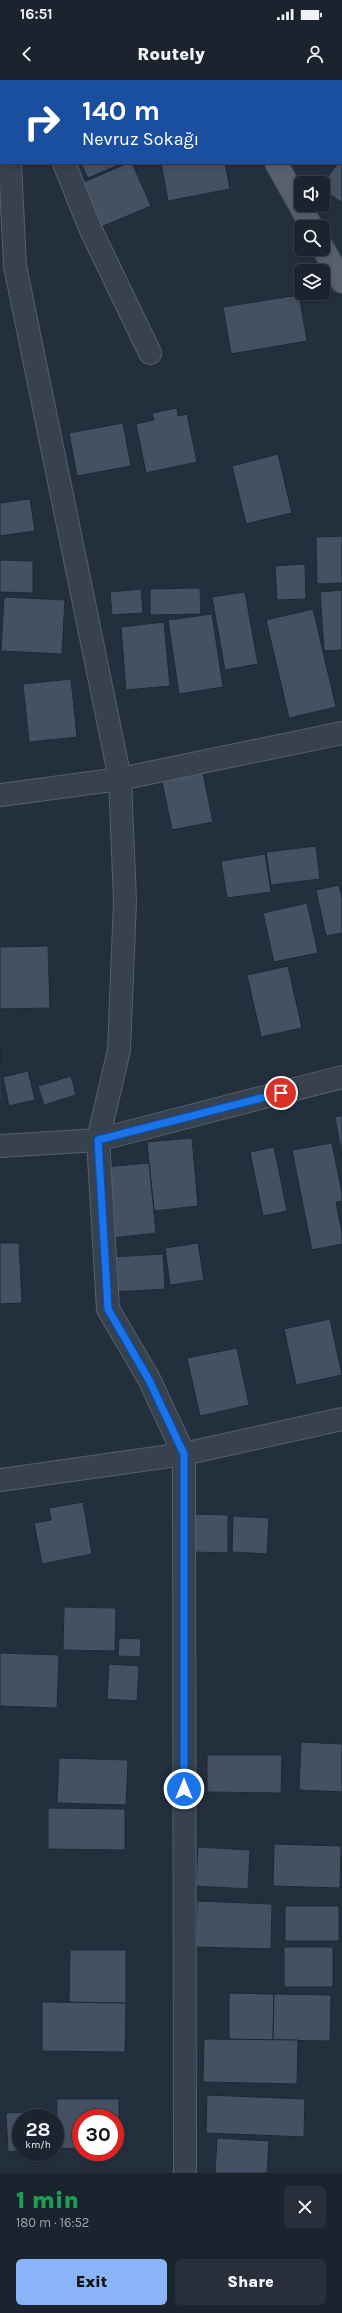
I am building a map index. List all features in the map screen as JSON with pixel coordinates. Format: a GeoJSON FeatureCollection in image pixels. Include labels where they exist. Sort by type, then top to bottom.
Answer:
{"type":"FeatureCollection","features":[{"type":"Feature","properties":{"kind":"main road"},"geometry":{"type":"LineString","coordinates":[[277,164],[308,220]]}},
{"type":"Feature","properties":{"kind":"main road"},"geometry":{"type":"LineString","coordinates":[[327,256],[342,282]]}},
{"type":"Feature","properties":{"kind":"street"},"geometry":{"type":"LineString","coordinates":[[10,164],[15,266],[120,779],[125,901],[119,1050],[98,1140],[108,1309],[149,1380],[184,1454],[186,2173]]}},
{"type":"Feature","properties":{"kind":"street"},"geometry":{"type":"LineString","coordinates":[[64,164],[90,228],[150,353]]}},
{"type":"Feature","properties":{"kind":"street"},"geometry":{"type":"LineString","coordinates":[[0,795],[120,779],[342,733]]}},
{"type":"Feature","properties":{"kind":"street"},"geometry":{"type":"LineString","coordinates":[[0,1146],[98,1140],[342,1077]]}},
{"type":"Feature","properties":{"kind":"street"},"geometry":{"type":"LineString","coordinates":[[0,1480],[184,1454],[342,1419]]}},
{"type":"Feature","properties":{"kind":"building"},"geometry":{"type":"Polygon","coordinates":[[[81,164],[121,164],[88,178],[81,164]]]}},
{"type":"Feature","properties":{"kind":"building"},"geometry":{"type":"Polygon","coordinates":[[[126,164],[132,164],[151,206],[101,227],[82,183],[126,164]]]}},
{"type":"Feature","properties":{"kind":"building"},"geometry":{"type":"Polygon","coordinates":[[[161,164],[225,164],[230,189],[168,201],[161,164]]]}},
{"type":"Feature","properties":{"kind":"building"},"geometry":{"type":"Polygon","coordinates":[[[337,164],[342,164],[342,203],[330,194],[330,176],[328,176],[337,164]]]}},
{"type":"Feature","properties":{"kind":"building"},"geometry":{"type":"Polygon","coordinates":[[[294,296],[294,300],[300,300],[307,341],[231,354],[223,307],[294,296]]]}},
{"type":"Feature","properties":{"kind":"building"},"geometry":{"type":"Polygon","coordinates":[[[177,408],[178,416],[187,414],[197,462],[146,473],[136,424],[154,420],[152,413],[177,408]]]}},
{"type":"Feature","properties":{"kind":"building"},"geometry":{"type":"Polygon","coordinates":[[[123,423],[131,466],[77,476],[69,433],[123,423]]]}},
{"type":"Feature","properties":{"kind":"building"},"geometry":{"type":"Polygon","coordinates":[[[278,454],[292,513],[246,524],[232,466],[278,454]]]}},
{"type":"Feature","properties":{"kind":"building"},"geometry":{"type":"Polygon","coordinates":[[[30,499],[35,531],[0,536],[0,503],[30,499]]]}},
{"type":"Feature","properties":{"kind":"building"},"geometry":{"type":"Polygon","coordinates":[[[342,536],[342,583],[317,584],[316,537],[342,536]]]}},
{"type":"Feature","properties":{"kind":"building"},"geometry":{"type":"Polygon","coordinates":[[[0,560],[33,561],[33,593],[0,592],[0,560]]]}},
{"type":"Feature","properties":{"kind":"building"},"geometry":{"type":"Polygon","coordinates":[[[305,564],[306,599],[277,600],[275,566],[305,564]]]}},
{"type":"Feature","properties":{"kind":"building"},"geometry":{"type":"Polygon","coordinates":[[[200,588],[201,614],[150,615],[150,589],[200,588]]]}},
{"type":"Feature","properties":{"kind":"building"},"geometry":{"type":"Polygon","coordinates":[[[141,589],[143,613],[112,615],[110,592],[141,589]]]}},
{"type":"Feature","properties":{"kind":"building"},"geometry":{"type":"Polygon","coordinates":[[[342,590],[342,650],[324,651],[320,592],[342,590]]]}},
{"type":"Feature","properties":{"kind":"building"},"geometry":{"type":"Polygon","coordinates":[[[245,592],[258,664],[225,670],[212,597],[245,592]]]}},
{"type":"Feature","properties":{"kind":"building"},"geometry":{"type":"Polygon","coordinates":[[[4,597],[65,600],[62,654],[1,651],[4,597]]]}},
{"type":"Feature","properties":{"kind":"building"},"geometry":{"type":"Polygon","coordinates":[[[313,609],[336,707],[289,718],[266,620],[313,609]]]}},
{"type":"Feature","properties":{"kind":"building"},"geometry":{"type":"Polygon","coordinates":[[[212,614],[223,687],[179,694],[168,620],[212,614]]]}},
{"type":"Feature","properties":{"kind":"building"},"geometry":{"type":"Polygon","coordinates":[[[164,622],[170,686],[126,690],[121,627],[164,622]]]}},
{"type":"Feature","properties":{"kind":"building"},"geometry":{"type":"Polygon","coordinates":[[[71,679],[77,737],[29,742],[23,684],[71,679]]]}},
{"type":"Feature","properties":{"kind":"building"},"geometry":{"type":"Polygon","coordinates":[[[201,764],[213,822],[172,830],[160,772],[201,764]]]}},
{"type":"Feature","properties":{"kind":"building"},"geometry":{"type":"Polygon","coordinates":[[[316,846],[320,879],[271,885],[266,852],[316,846]]]}},
{"type":"Feature","properties":{"kind":"building"},"geometry":{"type":"Polygon","coordinates":[[[265,854],[271,892],[227,898],[221,861],[265,854]]]}},
{"type":"Feature","properties":{"kind":"building"},"geometry":{"type":"Polygon","coordinates":[[[339,885],[342,898],[342,933],[326,936],[316,890],[339,885]]]}},
{"type":"Feature","properties":{"kind":"building"},"geometry":{"type":"Polygon","coordinates":[[[307,903],[318,953],[274,962],[263,913],[307,903]]]}},
{"type":"Feature","properties":{"kind":"building"},"geometry":{"type":"Polygon","coordinates":[[[48,946],[50,1008],[0,1009],[0,947],[48,946]]]}},
{"type":"Feature","properties":{"kind":"building"},"geometry":{"type":"Polygon","coordinates":[[[288,966],[302,1028],[261,1037],[247,975],[288,966]]]}},
{"type":"Feature","properties":{"kind":"building"},"geometry":{"type":"Polygon","coordinates":[[[0,1047],[2,1099],[0,1099],[0,1047]]]}},
{"type":"Feature","properties":{"kind":"building"},"geometry":{"type":"Polygon","coordinates":[[[28,1071],[35,1100],[9,1106],[3,1077],[28,1071]]]}},
{"type":"Feature","properties":{"kind":"building"},"geometry":{"type":"Polygon","coordinates":[[[71,1076],[76,1095],[44,1105],[38,1086],[71,1076]]]}},
{"type":"Feature","properties":{"kind":"building"},"geometry":{"type":"Polygon","coordinates":[[[342,1115],[342,1156],[335,1117],[342,1115]]]}},
{"type":"Feature","properties":{"kind":"building"},"geometry":{"type":"Polygon","coordinates":[[[192,1138],[198,1206],[154,1211],[147,1142],[192,1138]]]}},
{"type":"Feature","properties":{"kind":"building"},"geometry":{"type":"Polygon","coordinates":[[[332,1143],[342,1193],[342,1201],[336,1202],[342,1233],[342,1244],[312,1250],[292,1150],[332,1143]]]}},
{"type":"Feature","properties":{"kind":"building"},"geometry":{"type":"Polygon","coordinates":[[[274,1147],[287,1211],[263,1216],[250,1152],[274,1147]]]}},
{"type":"Feature","properties":{"kind":"building"},"geometry":{"type":"Polygon","coordinates":[[[149,1163],[156,1233],[111,1238],[104,1167],[149,1163]]]}},
{"type":"Feature","properties":{"kind":"building"},"geometry":{"type":"Polygon","coordinates":[[[0,1243],[19,1243],[22,1303],[0,1304],[0,1243]]]}},
{"type":"Feature","properties":{"kind":"building"},"geometry":{"type":"Polygon","coordinates":[[[198,1243],[204,1280],[170,1285],[165,1248],[198,1243]]]}},
{"type":"Feature","properties":{"kind":"building"},"geometry":{"type":"Polygon","coordinates":[[[163,1254],[165,1289],[114,1292],[112,1257],[163,1254]]]}},
{"type":"Feature","properties":{"kind":"building"},"geometry":{"type":"Polygon","coordinates":[[[330,1319],[342,1375],[296,1385],[284,1329],[330,1319]]]}},
{"type":"Feature","properties":{"kind":"building"},"geometry":{"type":"Polygon","coordinates":[[[237,1348],[249,1405],[200,1416],[187,1358],[237,1348]]]}},
{"type":"Feature","properties":{"kind":"building"},"geometry":{"type":"Polygon","coordinates":[[[83,1502],[92,1554],[42,1564],[34,1523],[51,1520],[49,1508],[83,1502]]]}},
{"type":"Feature","properties":{"kind":"building"},"geometry":{"type":"Polygon","coordinates":[[[194,1514],[228,1515],[228,1553],[193,1552],[194,1514]]]}},
{"type":"Feature","properties":{"kind":"building"},"geometry":{"type":"Polygon","coordinates":[[[233,1516],[269,1518],[267,1554],[232,1552],[233,1516]]]}},
{"type":"Feature","properties":{"kind":"building"},"geometry":{"type":"Polygon","coordinates":[[[64,1607],[116,1608],[115,1651],[63,1650],[64,1607]]]}},
{"type":"Feature","properties":{"kind":"building"},"geometry":{"type":"Polygon","coordinates":[[[119,1638],[141,1639],[140,1657],[118,1656],[119,1638]]]}},
{"type":"Feature","properties":{"kind":"building"},"geometry":{"type":"Polygon","coordinates":[[[0,1653],[59,1655],[57,1708],[0,1706],[0,1653]]]}},
{"type":"Feature","properties":{"kind":"building"},"geometry":{"type":"Polygon","coordinates":[[[109,1664],[139,1666],[137,1701],[107,1699],[109,1664]]]}},
{"type":"Feature","properties":{"kind":"building"},"geometry":{"type":"Polygon","coordinates":[[[301,1742],[342,1744],[342,1792],[299,1790],[301,1742]]]}},
{"type":"Feature","properties":{"kind":"building"},"geometry":{"type":"Polygon","coordinates":[[[207,1755],[282,1755],[281,1793],[207,1792],[207,1755]]]}},
{"type":"Feature","properties":{"kind":"building"},"geometry":{"type":"Polygon","coordinates":[[[59,1758],[128,1760],[126,1805],[57,1803],[59,1758]]]}},
{"type":"Feature","properties":{"kind":"building"},"geometry":{"type":"Polygon","coordinates":[[[48,1808],[125,1809],[125,1850],[48,1849],[48,1808]]]}},
{"type":"Feature","properties":{"kind":"building"},"geometry":{"type":"Polygon","coordinates":[[[274,1844],[341,1846],[340,1888],[273,1886],[274,1844]]]}},
{"type":"Feature","properties":{"kind":"building"},"geometry":{"type":"Polygon","coordinates":[[[198,1847],[250,1850],[248,1889],[196,1886],[198,1847]]]}},
{"type":"Feature","properties":{"kind":"building"},"geometry":{"type":"Polygon","coordinates":[[[197,1901],[272,1904],[271,1949],[196,1947],[197,1901]]]}},
{"type":"Feature","properties":{"kind":"building"},"geometry":{"type":"Polygon","coordinates":[[[285,1906],[339,1906],[339,1941],[285,1941],[285,1906]]]}},
{"type":"Feature","properties":{"kind":"building"},"geometry":{"type":"Polygon","coordinates":[[[284,1947],[333,1947],[333,1987],[284,1987],[284,1947]]]}},
{"type":"Feature","properties":{"kind":"building"},"geometry":{"type":"Polygon","coordinates":[[[70,1950],[126,1950],[126,2003],[69,2002],[70,1950]]]}},
{"type":"Feature","properties":{"kind":"building"},"geometry":{"type":"Polygon","coordinates":[[[229,1993],[274,1994],[273,2040],[229,2039],[229,1993]]]}},
{"type":"Feature","properties":{"kind":"building"},"geometry":{"type":"Polygon","coordinates":[[[274,1994],[331,1995],[330,2041],[273,2040],[274,1994]]]}},
{"type":"Feature","properties":{"kind":"building"},"geometry":{"type":"Polygon","coordinates":[[[42,2002],[126,2003],[125,2052],[42,2051],[42,2002]]]}},
{"type":"Feature","properties":{"kind":"building"},"geometry":{"type":"Polygon","coordinates":[[[204,2039],[298,2040],[297,2084],[203,2082],[204,2039]]]}},
{"type":"Feature","properties":{"kind":"building"},"geometry":{"type":"Polygon","coordinates":[[[207,2095],[305,2099],[304,2137],[206,2133],[207,2095]]]}},
{"type":"Feature","properties":{"kind":"building"},"geometry":{"type":"Polygon","coordinates":[[[57,2099],[119,2099],[119,2109],[72,2109],[72,2149],[64,2148],[64,2109],[57,2109],[57,2099]]]}},
{"type":"Feature","properties":{"kind":"building"},"geometry":{"type":"Polygon","coordinates":[[[6,2113],[12,2113],[12,2152],[8,2152],[6,2113]]]}},
{"type":"Feature","properties":{"kind":"building"},"geometry":{"type":"Polygon","coordinates":[[[217,2138],[269,2141],[267,2173],[215,2173],[217,2138]]]}},
{"type":"Feature","properties":{"kind":"route"},"geometry":{"type":"LineString","coordinates":[[184,1789],[184,1454],[149,1380],[108,1309],[98,1140],[281,1093]]}}]}
